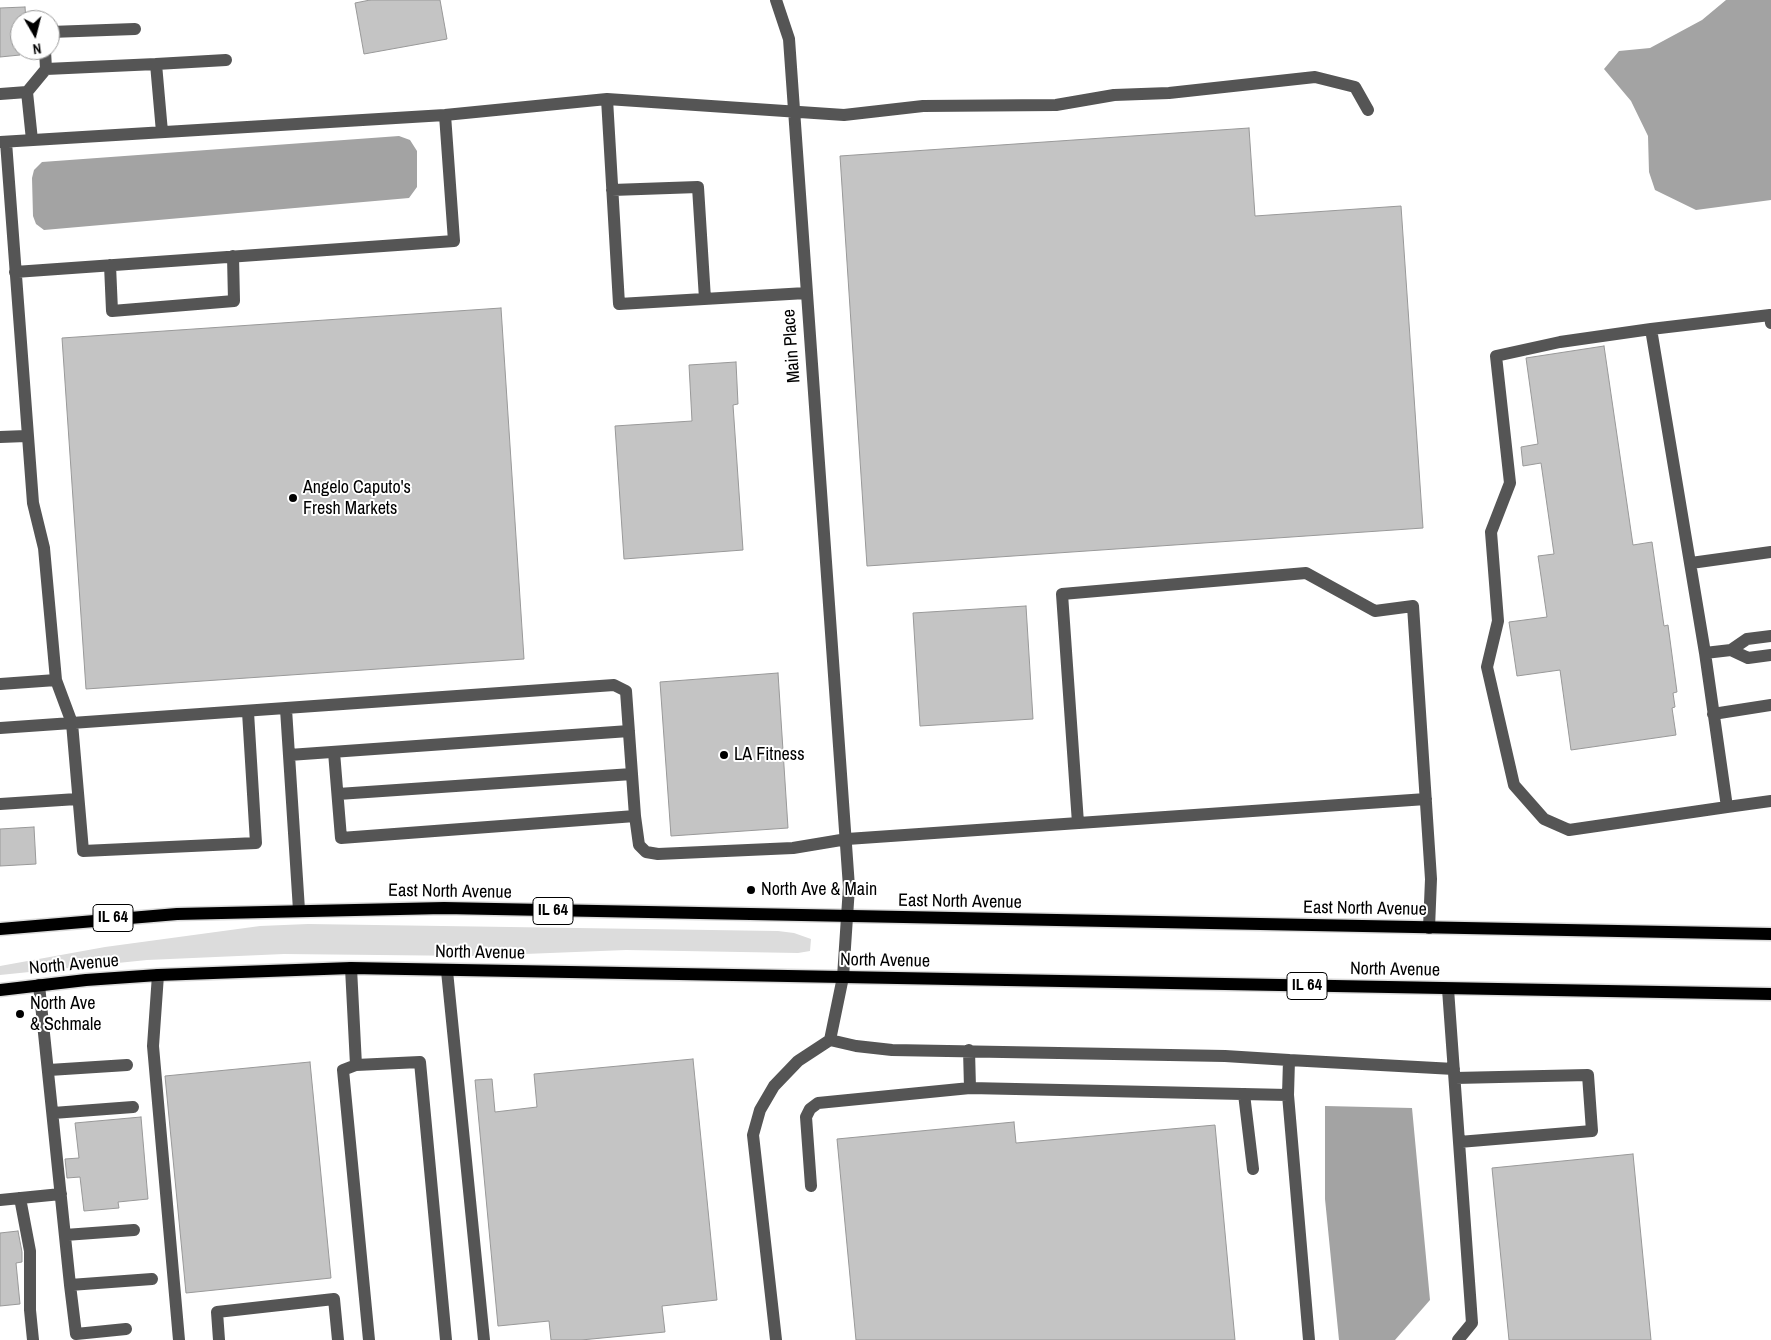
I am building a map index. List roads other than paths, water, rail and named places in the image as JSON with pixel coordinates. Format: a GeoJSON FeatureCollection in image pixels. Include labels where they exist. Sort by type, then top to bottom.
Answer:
{"type":"FeatureCollection","features":[{"type":"Feature","properties":{"kind":"main road","name":"East North Avenue"},"geometry":{"type":"LineString","coordinates":[[0,929],[177,914],[444,908],[846,918],[1771,934]]}},
{"type":"Feature","properties":{"kind":"main road","name":"North Avenue"},"geometry":{"type":"LineString","coordinates":[[0,990],[158,975],[351,968],[1771,994]]}},
{"type":"Feature","properties":{"kind":"street","name":"Main Place"},"geometry":{"type":"LineString","coordinates":[[776,0],[789,39],[834,690],[847,839],[849,887],[843,977],[830,1040]]}},
{"type":"Feature","properties":{"kind":"street"},"geometry":{"type":"LineString","coordinates":[[60,32],[134,29]]}},
{"type":"Feature","properties":{"kind":"street"},"geometry":{"type":"LineString","coordinates":[[32,140],[28,92],[46,69],[46,60]]}},
{"type":"Feature","properties":{"kind":"street"},"geometry":{"type":"LineString","coordinates":[[46,69],[226,60]]}},
{"type":"Feature","properties":{"kind":"street"},"geometry":{"type":"LineString","coordinates":[[156,64],[162,132]]}},
{"type":"Feature","properties":{"kind":"street"},"geometry":{"type":"LineString","coordinates":[[248,712],[256,843],[83,851],[72,723],[56,680],[44,548],[33,503],[3,142],[445,115],[607,99],[844,115],[923,106],[1056,105],[1114,95],[1169,94],[1315,77],[1355,88],[1368,110]]}},
{"type":"Feature","properties":{"kind":"street"},"geometry":{"type":"LineString","coordinates":[[0,94],[28,92]]}},
{"type":"Feature","properties":{"kind":"street"},"geometry":{"type":"LineString","coordinates":[[607,99],[619,304],[806,293]]}},
{"type":"Feature","properties":{"kind":"street"},"geometry":{"type":"LineString","coordinates":[[15,272],[454,241],[445,115]]}},
{"type":"Feature","properties":{"kind":"street"},"geometry":{"type":"LineString","coordinates":[[612,190],[698,187],[705,299]]}},
{"type":"Feature","properties":{"kind":"street"},"geometry":{"type":"LineString","coordinates":[[110,265],[112,311],[234,301],[233,256]]}},
{"type":"Feature","properties":{"kind":"street"},"geometry":{"type":"LineString","coordinates":[[1771,323],[1770,315],[1652,329],[1560,342],[1496,356],[1510,483],[1491,532],[1498,621],[1487,668],[1514,785],[1544,819],[1569,830],[1771,801]]}},
{"type":"Feature","properties":{"kind":"street"},"geometry":{"type":"LineString","coordinates":[[1652,329],[1691,563],[1727,807]]}},
{"type":"Feature","properties":{"kind":"street"},"geometry":{"type":"LineString","coordinates":[[0,437],[26,436]]}},
{"type":"Feature","properties":{"kind":"street"},"geometry":{"type":"LineString","coordinates":[[1691,563],[1771,552]]}},
{"type":"Feature","properties":{"kind":"street"},"geometry":{"type":"LineString","coordinates":[[1078,823],[1062,594],[1306,573],[1374,611],[1413,606],[1431,880],[1429,928]]}},
{"type":"Feature","properties":{"kind":"street"},"geometry":{"type":"LineString","coordinates":[[1705,653],[1731,650],[1747,639],[1771,636]]}},
{"type":"Feature","properties":{"kind":"street"},"geometry":{"type":"LineString","coordinates":[[1731,650],[1748,658],[1771,655]]}},
{"type":"Feature","properties":{"kind":"street"},"geometry":{"type":"LineString","coordinates":[[0,684],[56,680]]}},
{"type":"Feature","properties":{"kind":"street"},"geometry":{"type":"LineString","coordinates":[[0,728],[614,685],[626,691],[635,816],[639,845],[646,852],[658,854],[793,848],[847,839],[1426,799]]}},
{"type":"Feature","properties":{"kind":"street"},"geometry":{"type":"LineString","coordinates":[[1713,714],[1771,706]]}},
{"type":"Feature","properties":{"kind":"street"},"geometry":{"type":"LineString","coordinates":[[286,709],[299,910]]}},
{"type":"Feature","properties":{"kind":"street"},"geometry":{"type":"LineString","coordinates":[[289,755],[629,732]]}},
{"type":"Feature","properties":{"kind":"street"},"geometry":{"type":"LineString","coordinates":[[334,752],[342,838],[635,816]]}},
{"type":"Feature","properties":{"kind":"street"},"geometry":{"type":"LineString","coordinates":[[338,794],[632,774]]}},
{"type":"Feature","properties":{"kind":"street"},"geometry":{"type":"LineString","coordinates":[[0,804],[77,798]]}},
{"type":"Feature","properties":{"kind":"street"},"geometry":{"type":"LineString","coordinates":[[351,968],[356,1066]]}},
{"type":"Feature","properties":{"kind":"street"},"geometry":{"type":"LineString","coordinates":[[447,970],[484,1340]]}},
{"type":"Feature","properties":{"kind":"street"},"geometry":{"type":"LineString","coordinates":[[158,975],[153,1046],[179,1340]]}},
{"type":"Feature","properties":{"kind":"street"},"geometry":{"type":"LineString","coordinates":[[39,985],[76,1334],[126,1329]]}},
{"type":"Feature","properties":{"kind":"street"},"geometry":{"type":"LineString","coordinates":[[1448,989],[1472,1323],[1458,1340]]}},
{"type":"Feature","properties":{"kind":"street"},"geometry":{"type":"LineString","coordinates":[[776,1340],[753,1135],[760,1110],[774,1086],[798,1061],[830,1040],[856,1046],[892,1050],[1225,1056],[1454,1074],[1588,1075],[1592,1131],[1459,1142]]}},
{"type":"Feature","properties":{"kind":"street"},"geometry":{"type":"LineString","coordinates":[[969,1050],[970,1088]]}},
{"type":"Feature","properties":{"kind":"street"},"geometry":{"type":"LineString","coordinates":[[1289,1060],[1288,1095],[1309,1340]]}},
{"type":"Feature","properties":{"kind":"street"},"geometry":{"type":"LineString","coordinates":[[369,1340],[344,1070],[356,1066],[420,1062],[446,1340]]}},
{"type":"Feature","properties":{"kind":"street"},"geometry":{"type":"LineString","coordinates":[[49,1070],[128,1065]]}},
{"type":"Feature","properties":{"kind":"street"},"geometry":{"type":"LineString","coordinates":[[811,1186],[806,1117],[810,1109],[818,1102],[970,1088],[1288,1095]]}},
{"type":"Feature","properties":{"kind":"street"},"geometry":{"type":"LineString","coordinates":[[1244,1094],[1253,1168]]}},
{"type":"Feature","properties":{"kind":"street"},"geometry":{"type":"LineString","coordinates":[[53,1113],[132,1107]]}},
{"type":"Feature","properties":{"kind":"street"},"geometry":{"type":"LineString","coordinates":[[0,1200],[61,1194]]}},
{"type":"Feature","properties":{"kind":"street"},"geometry":{"type":"LineString","coordinates":[[20,1198],[30,1251],[32,1340]]}},
{"type":"Feature","properties":{"kind":"street"},"geometry":{"type":"LineString","coordinates":[[65,1235],[134,1230]]}},
{"type":"Feature","properties":{"kind":"street"},"geometry":{"type":"LineString","coordinates":[[70,1285],[152,1279]]}},
{"type":"Feature","properties":{"kind":"street"},"geometry":{"type":"LineString","coordinates":[[219,1340],[217,1312],[334,1299],[338,1340]]}},
{"type":"Feature","properties":{"kind":"place","name":"Angelo Caputo's Fresh Markets"},"geometry":{"type":"Point","coordinates":[293,498]}},
{"type":"Feature","properties":{"kind":"place","name":"LA Fitness"},"geometry":{"type":"Point","coordinates":[724,755]}},
{"type":"Feature","properties":{"kind":"place","name":"North Ave & Main"},"geometry":{"type":"Point","coordinates":[751,890]}},
{"type":"Feature","properties":{"kind":"place","name":"North Ave & Schmale"},"geometry":{"type":"Point","coordinates":[20,1014]}}]}
